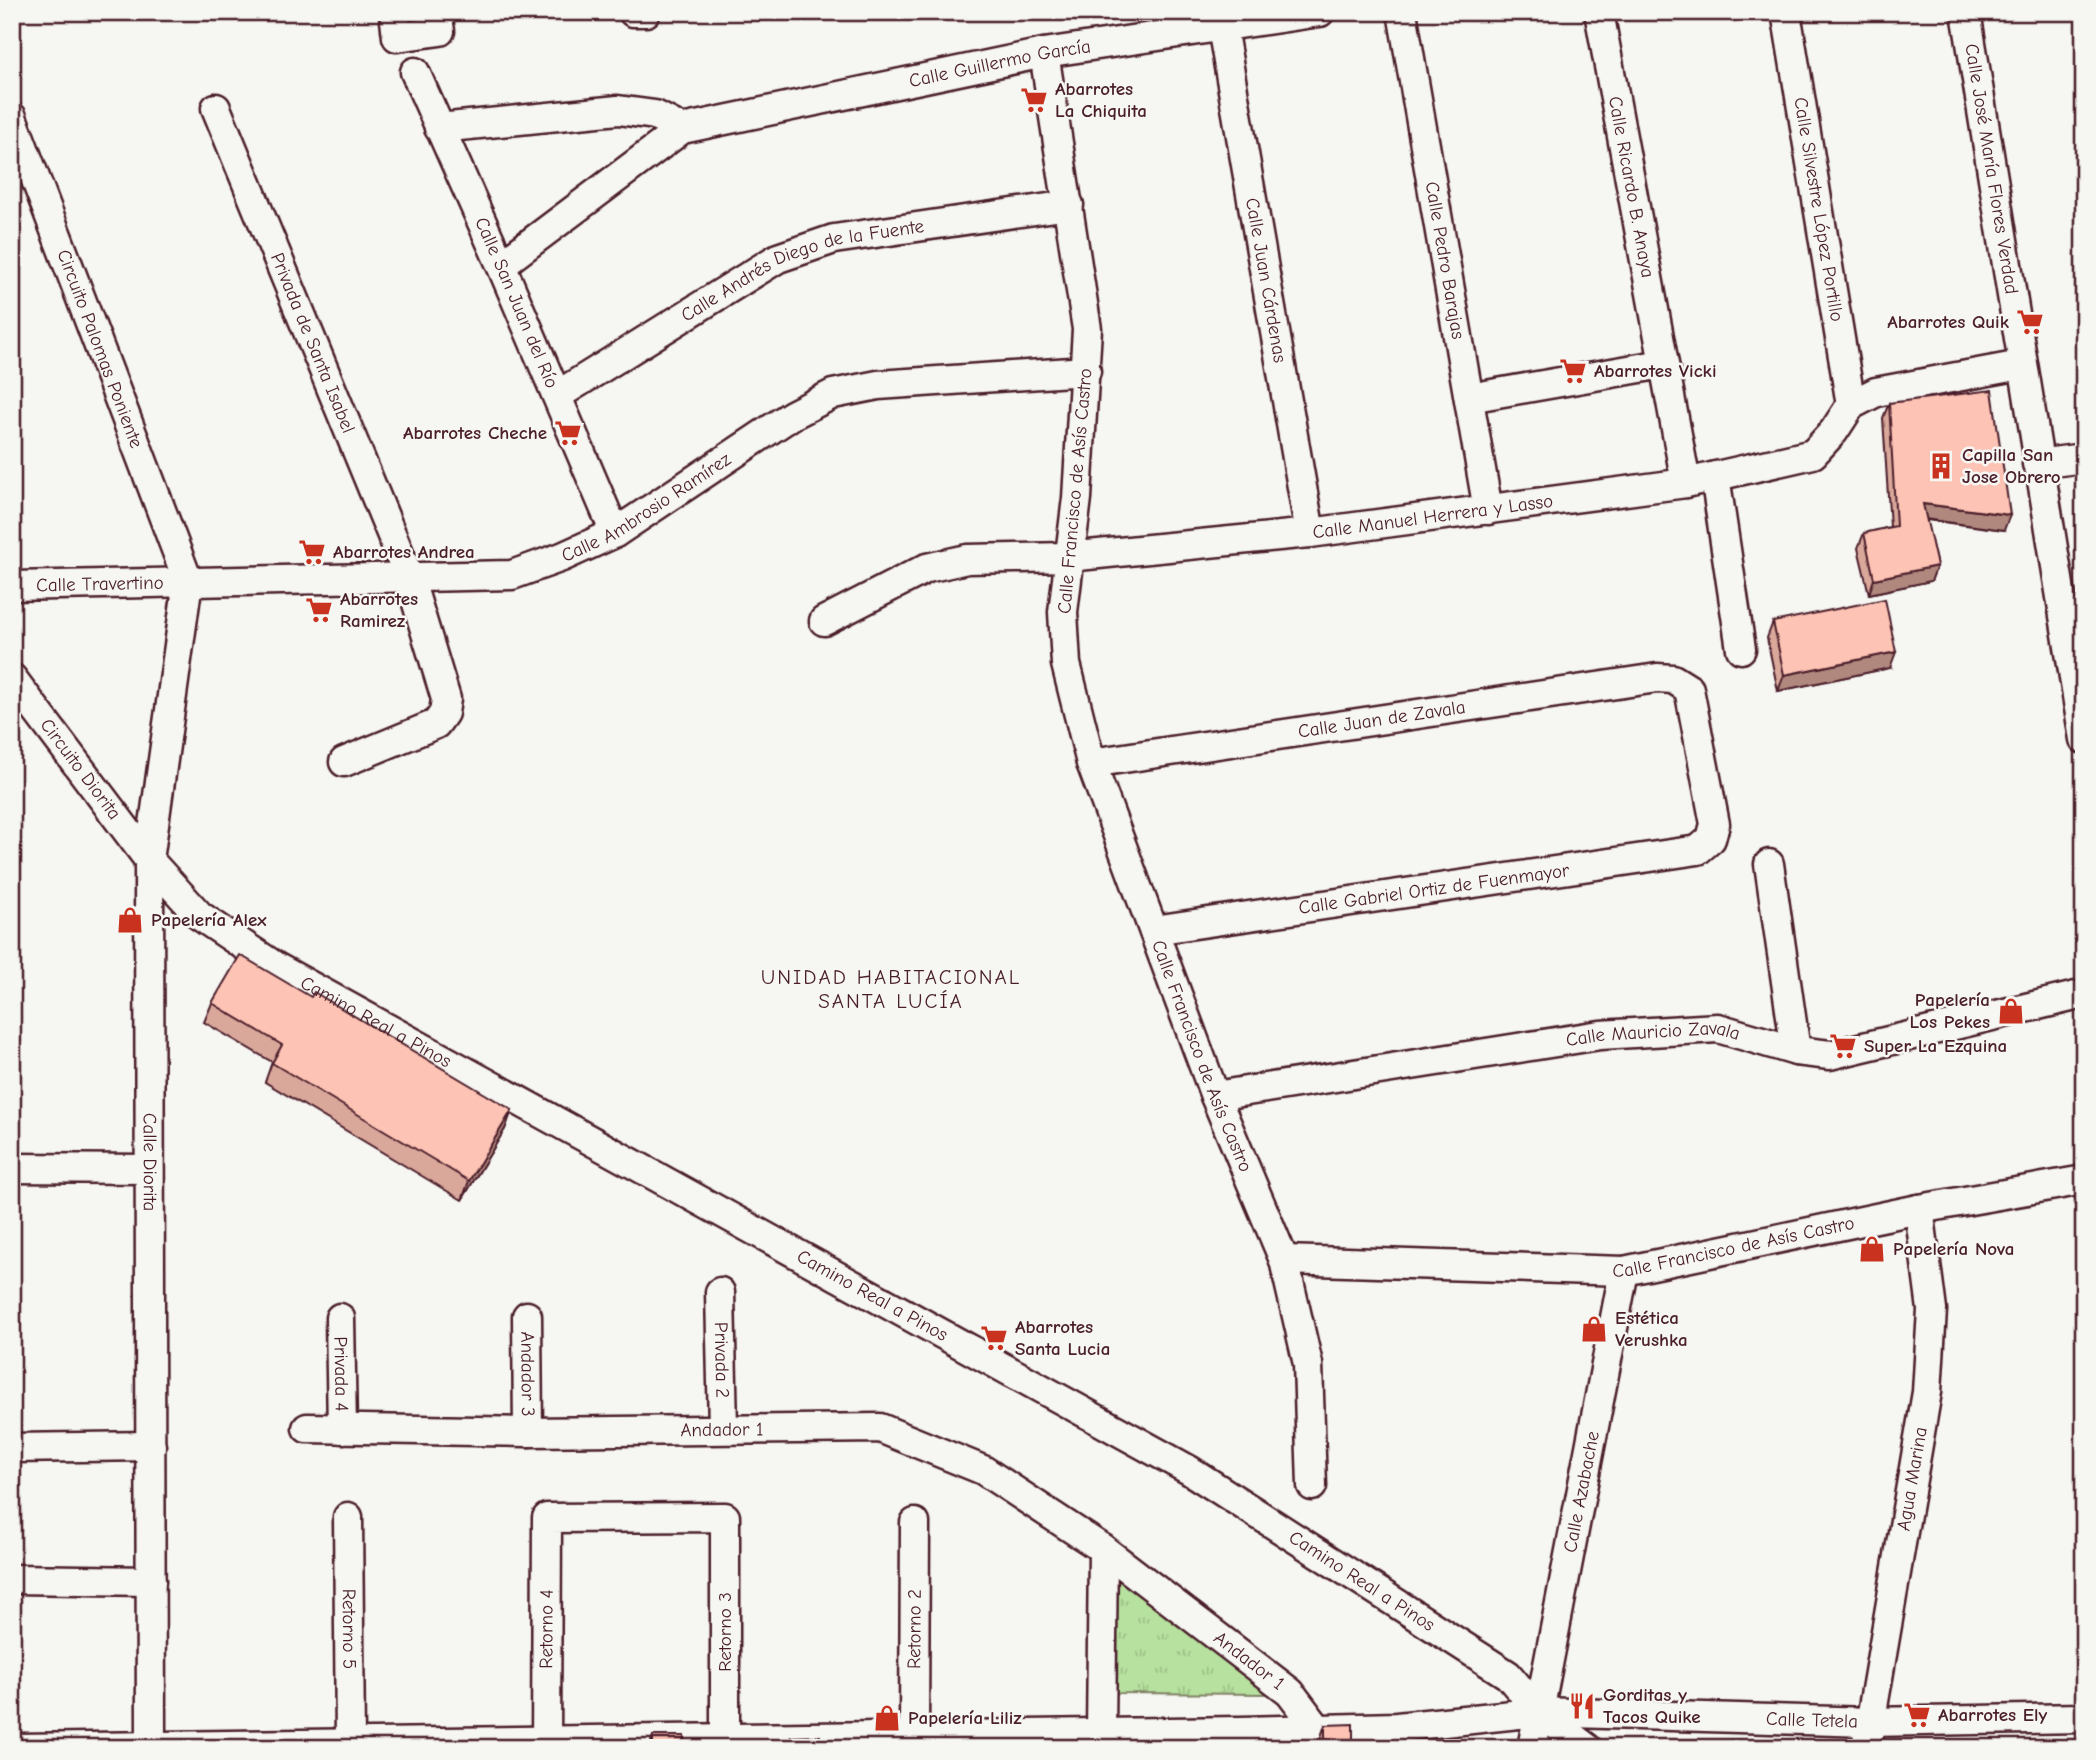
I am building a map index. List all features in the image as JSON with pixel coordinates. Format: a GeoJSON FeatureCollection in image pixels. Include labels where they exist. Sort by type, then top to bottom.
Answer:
{"type":"FeatureCollection","features":[{"type":"Feature","properties":{"kind":"street"},"geometry":{"type":"LineString","coordinates":[[394,12],[397,37],[440,32],[437,12]]}},
{"type":"Feature","properties":{"kind":"street"},"geometry":{"type":"LineString","coordinates":[[633,12],[646,12]]}},
{"type":"Feature","properties":{"kind":"street","name":"Calle Guillermo García"},"geometry":{"type":"LineString","coordinates":[[501,265],[682,130],[1044,53],[1320,12]]}},
{"type":"Feature","properties":{"kind":"street","name":"Calle Pedro Barajas"},"geometry":{"type":"LineString","coordinates":[[1402,12],[1488,510]]}},
{"type":"Feature","properties":{"kind":"street","name":"Calle Ricardo B. Anaya"},"geometry":{"type":"LineString","coordinates":[[1599,12],[1686,483]]}},
{"type":"Feature","properties":{"kind":"street","name":"Calle Silvestre López Portillo"},"geometry":{"type":"LineString","coordinates":[[1786,12],[1851,405]]}},
{"type":"Feature","properties":{"kind":"street","name":"Calle José María Flores Verdad"},"geometry":{"type":"LineString","coordinates":[[1966,12],[2037,464],[2074,613],[2084,739]]}},
{"type":"Feature","properties":{"kind":"street","name":"Calle Juan Cárdenas"},"geometry":{"type":"LineString","coordinates":[[1222,27],[1310,533]]}},
{"type":"Feature","properties":{"kind":"street","name":"Calle Francisco de Asís Castro"},"geometry":{"type":"LineString","coordinates":[[1044,53],[1087,328],[1077,498],[1063,612],[1066,664],[1091,763],[1214,1096],[1284,1261],[1624,1271],[1919,1209],[2084,1180]]}},
{"type":"Feature","properties":{"kind":"street","name":"Calle San Juan del Río"},"geometry":{"type":"LineString","coordinates":[[415,72],[558,395],[615,533]]}},
{"type":"Feature","properties":{"kind":"street","name":"Privada de Santa Isabel"},"geometry":{"type":"LineString","coordinates":[[216,108],[408,577],[446,699],[444,713],[436,724],[344,762]]}},
{"type":"Feature","properties":{"kind":"street"},"geometry":{"type":"LineString","coordinates":[[439,128],[618,110],[655,116],[682,130]]}},
{"type":"Feature","properties":{"kind":"street","name":"Circuito Palomas Poniente"},"geometry":{"type":"LineString","coordinates":[[12,117],[188,581]]}},
{"type":"Feature","properties":{"kind":"street","name":"Calle Andrés Diego de la Fuente"},"geometry":{"type":"LineString","coordinates":[[558,395],[778,258],[834,239],[1069,205]]}},
{"type":"Feature","properties":{"kind":"street"},"geometry":{"type":"LineString","coordinates":[[1469,398],[1663,364]]}},
{"type":"Feature","properties":{"kind":"street"},"geometry":{"type":"LineString","coordinates":[[1851,405],[1876,392],[2021,365]]}},
{"type":"Feature","properties":{"kind":"street","name":"Calle Ambrosio Ramírez"},"geometry":{"type":"LineString","coordinates":[[188,581],[512,575],[562,557],[615,533],[792,415],[834,394],[878,385],[1086,371]]}},
{"type":"Feature","properties":{"kind":"street","name":"Calle Manuel Herrera y Lasso"},"geometry":{"type":"LineString","coordinates":[[824,621],[927,568],[967,559],[1068,557],[1310,533],[1686,483],[1813,454],[1834,431],[1851,405]]}},
{"type":"Feature","properties":{"kind":"street"},"geometry":{"type":"LineString","coordinates":[[2037,464],[2084,458]]}},
{"type":"Feature","properties":{"kind":"street"},"geometry":{"type":"LineString","coordinates":[[1716,476],[1741,649]]}},
{"type":"Feature","properties":{"kind":"street","name":"Calle Travertino"},"geometry":{"type":"LineString","coordinates":[[12,586],[188,581]]}},
{"type":"Feature","properties":{"kind":"street","name":"Calle Diorita"},"geometry":{"type":"LineString","coordinates":[[151,1744],[147,1169],[149,860],[188,581]]}},
{"type":"Feature","properties":{"kind":"street","name":"Circuito Diorita"},"geometry":{"type":"LineString","coordinates":[[12,678],[149,860]]}},
{"type":"Feature","properties":{"kind":"street","name":"Calle Juan de Zavala"},"geometry":{"type":"LineString","coordinates":[[1091,763],[1657,678],[1673,679],[1689,689],[1716,824],[1711,839]]}},
{"type":"Feature","properties":{"kind":"street","name":"Calle Gabriel Ortiz de Fuenmayor"},"geometry":{"type":"LineString","coordinates":[[1154,930],[1698,850],[1711,839]]}},
{"type":"Feature","properties":{"kind":"street","name":"Camino Real a Pinos"},"geometry":{"type":"LineString","coordinates":[[149,860],[200,916],[276,967],[1189,1470],[1508,1675],[1539,1712],[1587,1748]]}},
{"type":"Feature","properties":{"kind":"street"},"geometry":{"type":"LineString","coordinates":[[1769,864],[1796,1051]]}},
{"type":"Feature","properties":{"kind":"street","name":"Calle Mauricio Zavala"},"geometry":{"type":"LineString","coordinates":[[1214,1096],[1600,1035],[1718,1028],[1796,1051],[1830,1055],[2084,994]]}},
{"type":"Feature","properties":{"kind":"street"},"geometry":{"type":"LineString","coordinates":[[12,1168],[147,1169]]}},
{"type":"Feature","properties":{"kind":"street","name":"Agua Marina"},"geometry":{"type":"LineString","coordinates":[[1867,1735],[1927,1392],[1932,1310],[1919,1209]]}},
{"type":"Feature","properties":{"kind":"street"},"geometry":{"type":"LineString","coordinates":[[1284,1261],[1308,1363],[1312,1486]]}},
{"type":"Feature","properties":{"kind":"street","name":"Calle Azabache"},"geometry":{"type":"LineString","coordinates":[[1532,1748],[1624,1271]]}},
{"type":"Feature","properties":{"kind":"street","name":"Privada 2"},"geometry":{"type":"LineString","coordinates":[[720,1293],[723,1428]]}},
{"type":"Feature","properties":{"kind":"street","name":"Andador 3"},"geometry":{"type":"LineString","coordinates":[[527,1317],[528,1432]]}},
{"type":"Feature","properties":{"kind":"street","name":"Privada 4"},"geometry":{"type":"LineString","coordinates":[[340,1318],[342,1429]]}},
{"type":"Feature","properties":{"kind":"street","name":"Andador 1"},"geometry":{"type":"LineString","coordinates":[[307,1427],[528,1432],[880,1427],[984,1470],[1103,1549],[1290,1692],[1318,1729]]}},
{"type":"Feature","properties":{"kind":"street"},"geometry":{"type":"LineString","coordinates":[[12,1448],[151,1446]]}},
{"type":"Feature","properties":{"kind":"street","name":"Retorno 5"},"geometry":{"type":"LineString","coordinates":[[348,1517],[350,1742]]}},
{"type":"Feature","properties":{"kind":"street","name":"Retorno 4"},"geometry":{"type":"LineString","coordinates":[[545,1744],[547,1518],[725,1517]]}},
{"type":"Feature","properties":{"kind":"street","name":"Retorno 3"},"geometry":{"type":"LineString","coordinates":[[725,1517],[725,1743]]}},
{"type":"Feature","properties":{"kind":"street","name":"Retorno 2"},"geometry":{"type":"LineString","coordinates":[[914,1736],[915,1522]]}},
{"type":"Feature","properties":{"kind":"street"},"geometry":{"type":"LineString","coordinates":[[1101,1733],[1103,1549]]}},
{"type":"Feature","properties":{"kind":"street"},"geometry":{"type":"LineString","coordinates":[[12,1579],[151,1581]]}},
{"type":"Feature","properties":{"kind":"street","name":"Calle Tetela"},"geometry":{"type":"LineString","coordinates":[[19,1748],[350,1742],[861,1742],[914,1736],[1101,1733],[1241,1739],[1318,1729],[1397,1727],[1539,1712],[1867,1735],[2084,1718]]}},
{"type":"Feature","properties":{"kind":"green space"},"geometry":{"type":"Polygon","coordinates":[[[1112,1567],[1276,1694],[1110,1693],[1112,1567]]]}},
{"type":"Feature","properties":{"kind":"building","name":"Capilla San Jose Obrero"},"geometry":{"type":"Polygon","coordinates":[[[1992,390],[2010,515],[1923,504],[1937,566],[1874,579],[1864,533],[1896,526],[1889,403],[1992,390]]]}},
{"type":"Feature","properties":{"kind":"building"},"geometry":{"type":"Polygon","coordinates":[[[1885,599],[1896,652],[1784,675],[1773,622],[1885,599]]]}},
{"type":"Feature","properties":{"kind":"building"},"geometry":{"type":"Polygon","coordinates":[[[240,955],[311,997],[314,992],[512,1110],[469,1181],[272,1063],[282,1045],[212,1003],[240,955]]]}},
{"type":"Feature","properties":{"kind":"building"},"geometry":{"type":"Polygon","coordinates":[[[1353,1724],[1353,1748],[1325,1748],[1325,1725],[1353,1724]]]}},
{"type":"Feature","properties":{"kind":"building"},"geometry":{"type":"Polygon","coordinates":[[[653,1736],[684,1736],[684,1748],[653,1748],[653,1736]]]}},
{"type":"Feature","properties":{"kind":"building"},"geometry":{"type":"Polygon","coordinates":[[[820,1736],[820,1748],[791,1748],[791,1737],[820,1736]]]}},
{"type":"Feature","properties":{"kind":"place","name":"Abarrotes La Chiquita"},"geometry":{"type":"Point","coordinates":[1034,100]}},
{"type":"Feature","properties":{"kind":"place","name":"Abarrotes Quik"},"geometry":{"type":"Point","coordinates":[2030,322]}},
{"type":"Feature","properties":{"kind":"place","name":"Abarrotes Vicki"},"geometry":{"type":"Point","coordinates":[1573,371]}},
{"type":"Feature","properties":{"kind":"place","name":"Abarrotes Cheche"},"geometry":{"type":"Point","coordinates":[568,433]}},
{"type":"Feature","properties":{"kind":"place","name":"Capilla San Jose Obrero"},"geometry":{"type":"Point","coordinates":[1941,466]}},
{"type":"Feature","properties":{"kind":"place","name":"Abarrotes Andrea"},"geometry":{"type":"Point","coordinates":[312,552]}},
{"type":"Feature","properties":{"kind":"place","name":"Abarrotes Ramirez"},"geometry":{"type":"Point","coordinates":[319,610]}},
{"type":"Feature","properties":{"kind":"place","name":"Papelería Alex"},"geometry":{"type":"Point","coordinates":[130,920]}},
{"type":"Feature","properties":{"kind":"place","name":"Papelería Los Pekes"},"geometry":{"type":"Point","coordinates":[2011,1011]}},
{"type":"Feature","properties":{"kind":"place","name":"Super La Ezquina"},"geometry":{"type":"Point","coordinates":[1843,1046]}},
{"type":"Feature","properties":{"kind":"place","name":"Papelería Nova"},"geometry":{"type":"Point","coordinates":[1872,1249]}},
{"type":"Feature","properties":{"kind":"place","name":"Estética Verushka"},"geometry":{"type":"Point","coordinates":[1594,1329]}},
{"type":"Feature","properties":{"kind":"place","name":"Abarrotes Santa Lucia"},"geometry":{"type":"Point","coordinates":[994,1338]}},
{"type":"Feature","properties":{"kind":"place","name":"Gorditas y Tacos Quike"},"geometry":{"type":"Point","coordinates":[1582,1706]}},
{"type":"Feature","properties":{"kind":"place","name":"Abarrotes Ely"},"geometry":{"type":"Point","coordinates":[1917,1715]}},
{"type":"Feature","properties":{"kind":"place","name":"Papelería Liliz"},"geometry":{"type":"Point","coordinates":[887,1718]}},
{"type":"Feature","properties":{"kind":"district","name":"UNIDAD HABITACIONAL SANTA LUCÍA"},"geometry":{"type":"Point","coordinates":[891,989]}}]}
